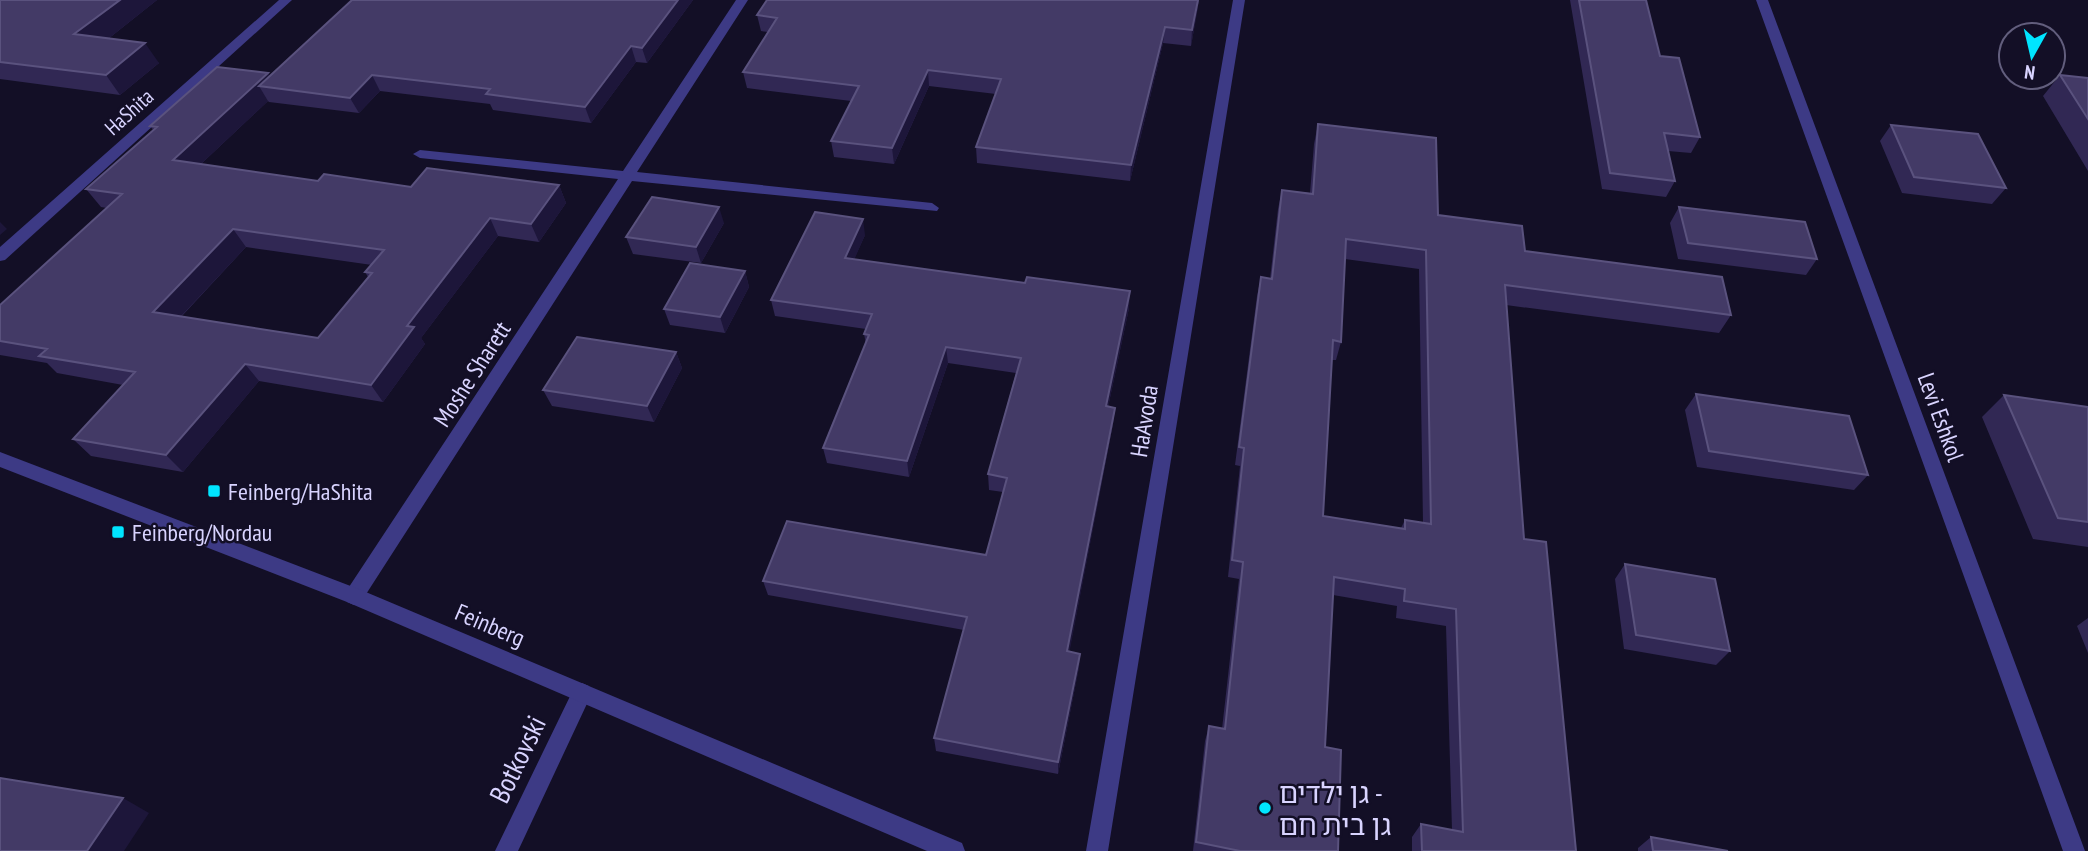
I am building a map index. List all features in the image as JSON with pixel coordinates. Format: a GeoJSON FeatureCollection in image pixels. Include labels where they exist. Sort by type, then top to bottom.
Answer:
{"type":"FeatureCollection","features":[{"type":"Feature","properties":{"kind":"street","name":"HaShita"},"geometry":{"type":"LineString","coordinates":[[0,256],[286,0]]}},
{"type":"Feature","properties":{"kind":"street","name":"Moshe Sharett"},"geometry":{"type":"LineString","coordinates":[[354,596],[742,0]]}},
{"type":"Feature","properties":{"kind":"street","name":"HaAvoda"},"geometry":{"type":"LineString","coordinates":[[1097,851],[1239,0]]}},
{"type":"Feature","properties":{"kind":"street","name":"Levi Eshkol"},"geometry":{"type":"LineString","coordinates":[[1762,0],[2074,851]]}},
{"type":"Feature","properties":{"kind":"street"},"geometry":{"type":"LineString","coordinates":[[420,154],[932,208]]}},
{"type":"Feature","properties":{"kind":"street","name":"Feinberg"},"geometry":{"type":"LineString","coordinates":[[0,460],[354,596],[954,851]]}},
{"type":"Feature","properties":{"kind":"street","name":"Botkovski"},"geometry":{"type":"LineString","coordinates":[[506,851],[582,693]]}},
{"type":"Feature","properties":{"kind":"building"},"geometry":{"type":"Polygon","coordinates":[[[0,0],[120,0],[74,34],[145,43],[106,75],[0,62],[0,0]]]}},
{"type":"Feature","properties":{"kind":"building"},"geometry":{"type":"Polygon","coordinates":[[[352,0],[678,0],[642,48],[631,46],[585,107],[486,94],[490,89],[372,75],[350,98],[259,86],[352,0]]]}},
{"type":"Feature","properties":{"kind":"building"},"geometry":{"type":"Polygon","coordinates":[[[767,0],[1198,0],[1192,30],[1165,27],[1131,165],[976,147],[1001,79],[928,70],[892,148],[831,141],[859,86],[743,72],[777,18],[757,15],[767,0]]]}},
{"type":"Feature","properties":{"kind":"building"},"geometry":{"type":"Polygon","coordinates":[[[1579,0],[1646,0],[1660,56],[1679,58],[1700,137],[1664,133],[1675,181],[1610,173],[1579,0]]]}},
{"type":"Feature","properties":{"kind":"building"},"geometry":{"type":"Polygon","coordinates":[[[217,67],[268,73],[173,160],[318,181],[324,174],[411,187],[427,168],[559,185],[531,224],[490,218],[407,326],[414,327],[371,385],[245,364],[166,455],[73,439],[135,372],[39,356],[47,349],[0,341],[0,305],[122,194],[86,189],[157,127],[150,126],[217,67]],[[233,229],[153,312],[318,338],[372,273],[365,272],[384,250],[233,229]]]}},
{"type":"Feature","properties":{"kind":"building"},"geometry":{"type":"Polygon","coordinates":[[[2067,76],[2088,78],[2088,119],[2067,86],[2067,76]]]}},
{"type":"Feature","properties":{"kind":"building"},"geometry":{"type":"Polygon","coordinates":[[[1318,124],[1436,138],[1438,215],[1522,226],[1525,251],[1722,277],[1731,315],[1505,285],[1524,539],[1546,542],[1576,851],[1422,851],[1421,824],[1463,832],[1456,609],[1404,601],[1405,589],[1334,577],[1325,747],[1341,750],[1338,851],[1240,851],[1196,842],[1209,726],[1225,729],[1243,562],[1232,560],[1244,448],[1239,447],[1261,277],[1272,279],[1282,190],[1313,194],[1318,124]],[[1346,239],[1341,342],[1333,340],[1323,516],[1405,529],[1405,520],[1431,524],[1426,250],[1346,239]]]}},
{"type":"Feature","properties":{"kind":"building"},"geometry":{"type":"Polygon","coordinates":[[[1891,125],[1978,134],[2006,188],[1914,177],[1891,125]]]}},
{"type":"Feature","properties":{"kind":"building"},"geometry":{"type":"Polygon","coordinates":[[[652,197],[719,207],[696,247],[626,237],[652,197]]]}},
{"type":"Feature","properties":{"kind":"building"},"geometry":{"type":"Polygon","coordinates":[[[1679,207],[1805,222],[1817,259],[1688,243],[1679,207]]]}},
{"type":"Feature","properties":{"kind":"building"},"geometry":{"type":"Polygon","coordinates":[[[815,212],[863,219],[845,258],[1025,283],[1027,277],[1130,291],[1106,406],[1115,408],[1067,651],[1080,654],[1058,762],[934,738],[967,617],[763,581],[787,521],[986,555],[1007,478],[988,474],[1021,358],[946,347],[907,461],[823,448],[869,335],[864,334],[872,314],[771,300],[815,212]]]}},
{"type":"Feature","properties":{"kind":"building"},"geometry":{"type":"Polygon","coordinates":[[[690,263],[745,271],[720,317],[664,309],[690,263]]]}},
{"type":"Feature","properties":{"kind":"building"},"geometry":{"type":"Polygon","coordinates":[[[577,337],[676,352],[647,406],[543,390],[577,337]]]}},
{"type":"Feature","properties":{"kind":"building"},"geometry":{"type":"Polygon","coordinates":[[[1696,394],[1849,416],[1868,475],[1709,451],[1696,394]]]}},
{"type":"Feature","properties":{"kind":"building"},"geometry":{"type":"Polygon","coordinates":[[[2004,395],[2088,407],[2088,522],[2058,518],[2004,395]]]}},
{"type":"Feature","properties":{"kind":"building"},"geometry":{"type":"Polygon","coordinates":[[[1625,564],[1715,579],[1730,651],[1636,635],[1625,564]]]}},
{"type":"Feature","properties":{"kind":"building"},"geometry":{"type":"Polygon","coordinates":[[[0,778],[123,798],[87,851],[0,851],[0,778]]]}},
{"type":"Feature","properties":{"kind":"building"},"geometry":{"type":"Polygon","coordinates":[[[1651,837],[1728,851],[1653,851],[1651,837]]]}},
{"type":"Feature","properties":{"kind":"place","name":"Feinberg/HaShita"},"geometry":{"type":"Point","coordinates":[214,491]}},
{"type":"Feature","properties":{"kind":"place","name":"Feinberg/Nordau"},"geometry":{"type":"Point","coordinates":[118,532]}},
{"type":"Feature","properties":{"kind":"place","name":"גן ילדים - גן בית חם"},"geometry":{"type":"Point","coordinates":[1265,808]}}]}
